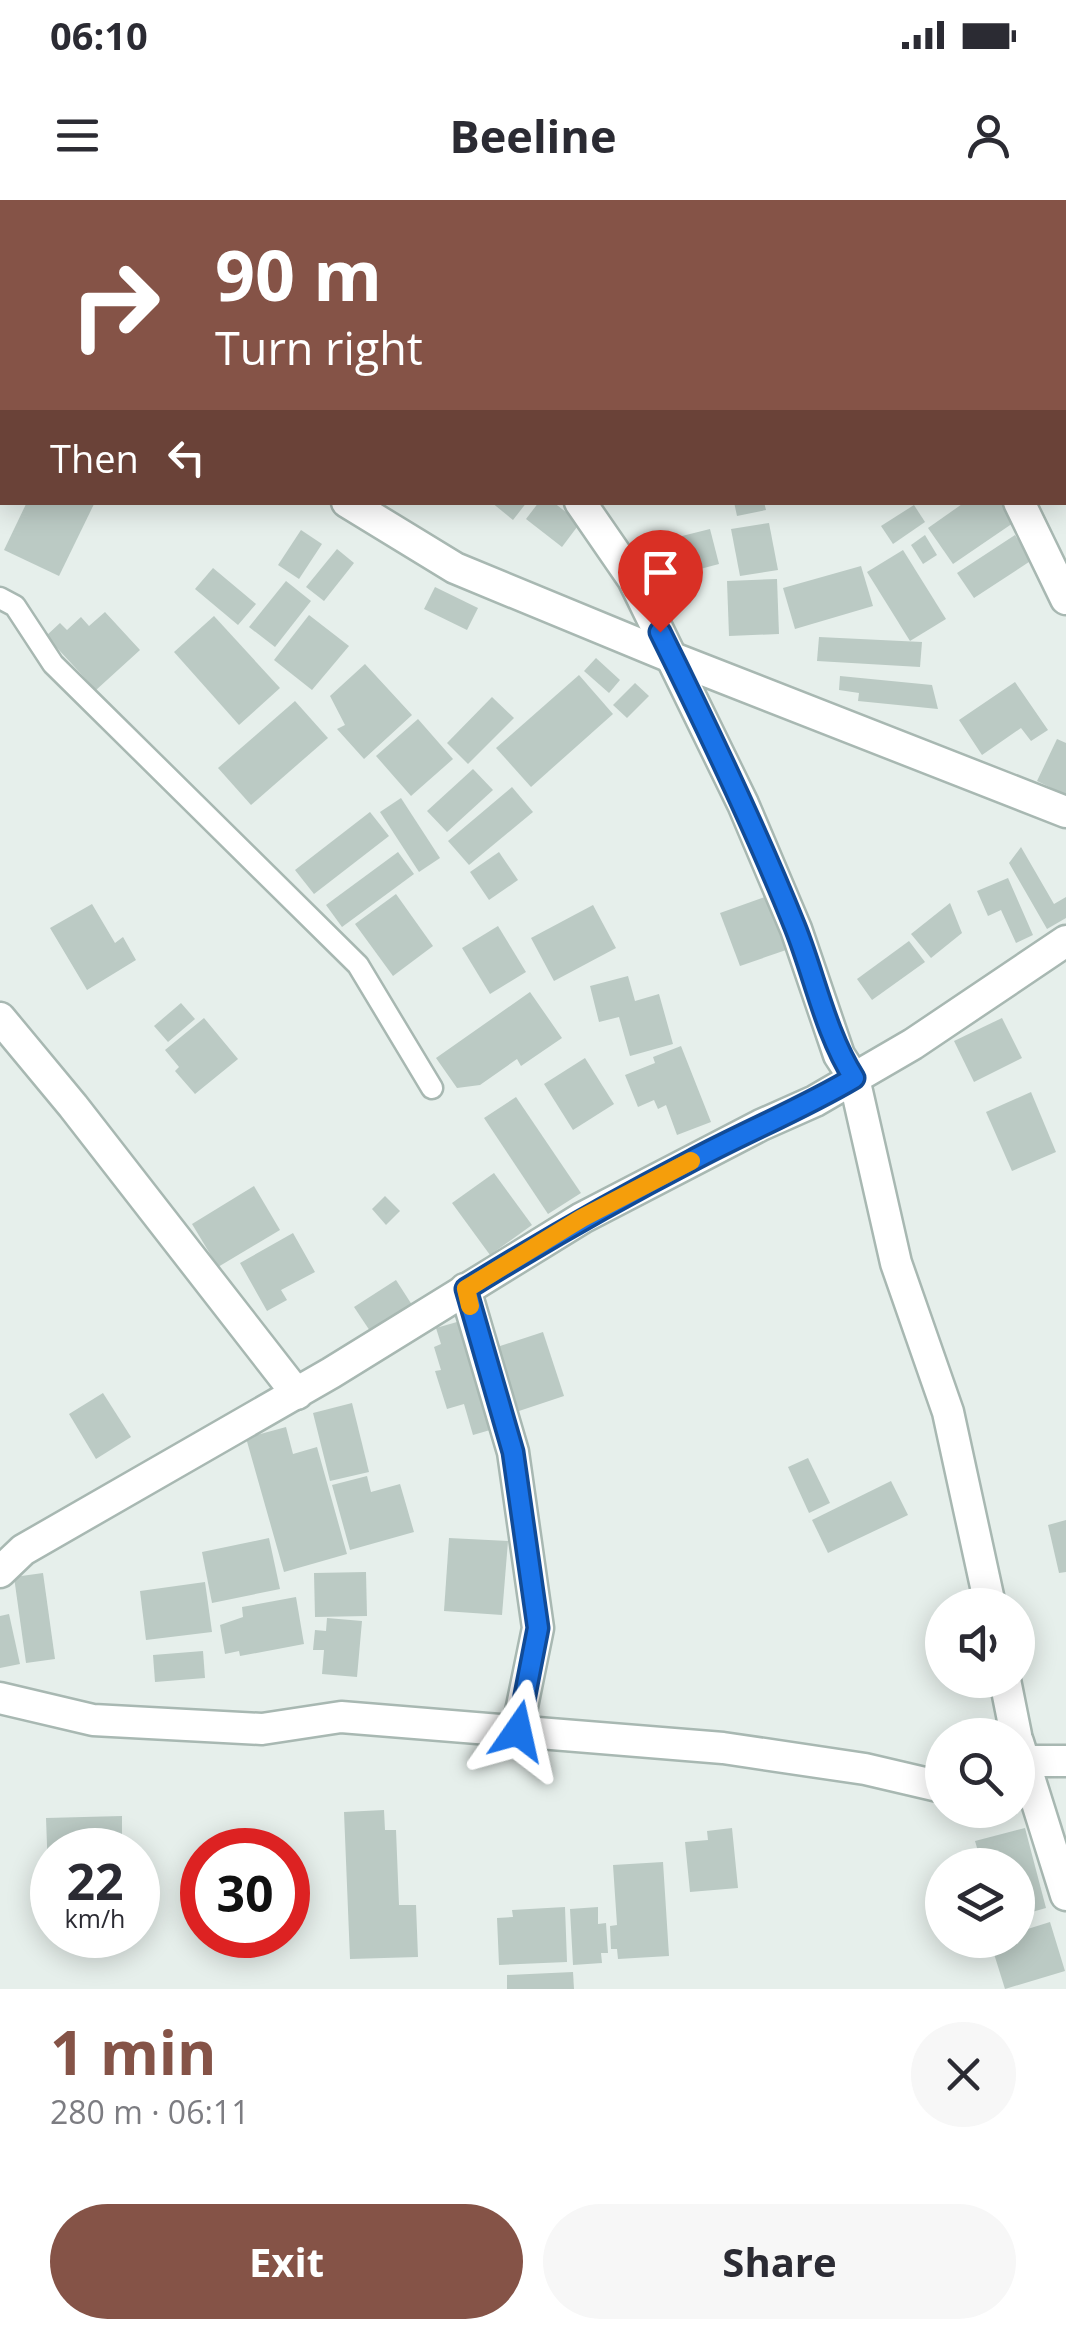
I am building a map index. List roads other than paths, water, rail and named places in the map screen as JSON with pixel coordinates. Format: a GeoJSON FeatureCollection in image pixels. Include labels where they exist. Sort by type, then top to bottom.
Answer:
{"type":"FeatureCollection","features":[{"type":"Feature","properties":{"kind":"street"},"geometry":{"type":"LineString","coordinates":[[352,505],[455,568],[672,658],[1066,812]]}},
{"type":"Feature","properties":{"kind":"street"},"geometry":{"type":"LineString","coordinates":[[582,505],[633,580],[743,804],[796,929],[839,1055],[854,1078],[896,1263],[948,1412],[986,1588]]}},
{"type":"Feature","properties":{"kind":"street"},"geometry":{"type":"LineString","coordinates":[[1020,505],[1066,599]]}},
{"type":"Feature","properties":{"kind":"street"},"geometry":{"type":"LineString","coordinates":[[0,1572],[23,1550],[296,1394],[582,1218],[815,1102],[913,1044],[1066,940]]}},
{"type":"Feature","properties":{"kind":"street"},"geometry":{"type":"LineString","coordinates":[[0,1018],[97,1135],[296,1394]]}},
{"type":"Feature","properties":{"kind":"street"},"geometry":{"type":"LineString","coordinates":[[466,1289],[513,1452],[538,1628],[518,1731]]}},
{"type":"Feature","properties":{"kind":"street"},"geometry":{"type":"LineString","coordinates":[[0,1698],[93,1720],[262,1730],[340,1717],[723,1748],[865,1768],[925,1783]]}},
{"type":"Feature","properties":{"kind":"street"},"geometry":{"type":"LineString","coordinates":[[1035,1761],[1066,1761]]}},
{"type":"Feature","properties":{"kind":"street"},"geometry":{"type":"LineString","coordinates":[[1035,1796],[1066,1895]]}},
{"type":"Feature","properties":{"kind":"lane"},"geometry":{"type":"LineString","coordinates":[[0,598],[14,606],[53,664],[358,965],[432,1088]]}}]}
